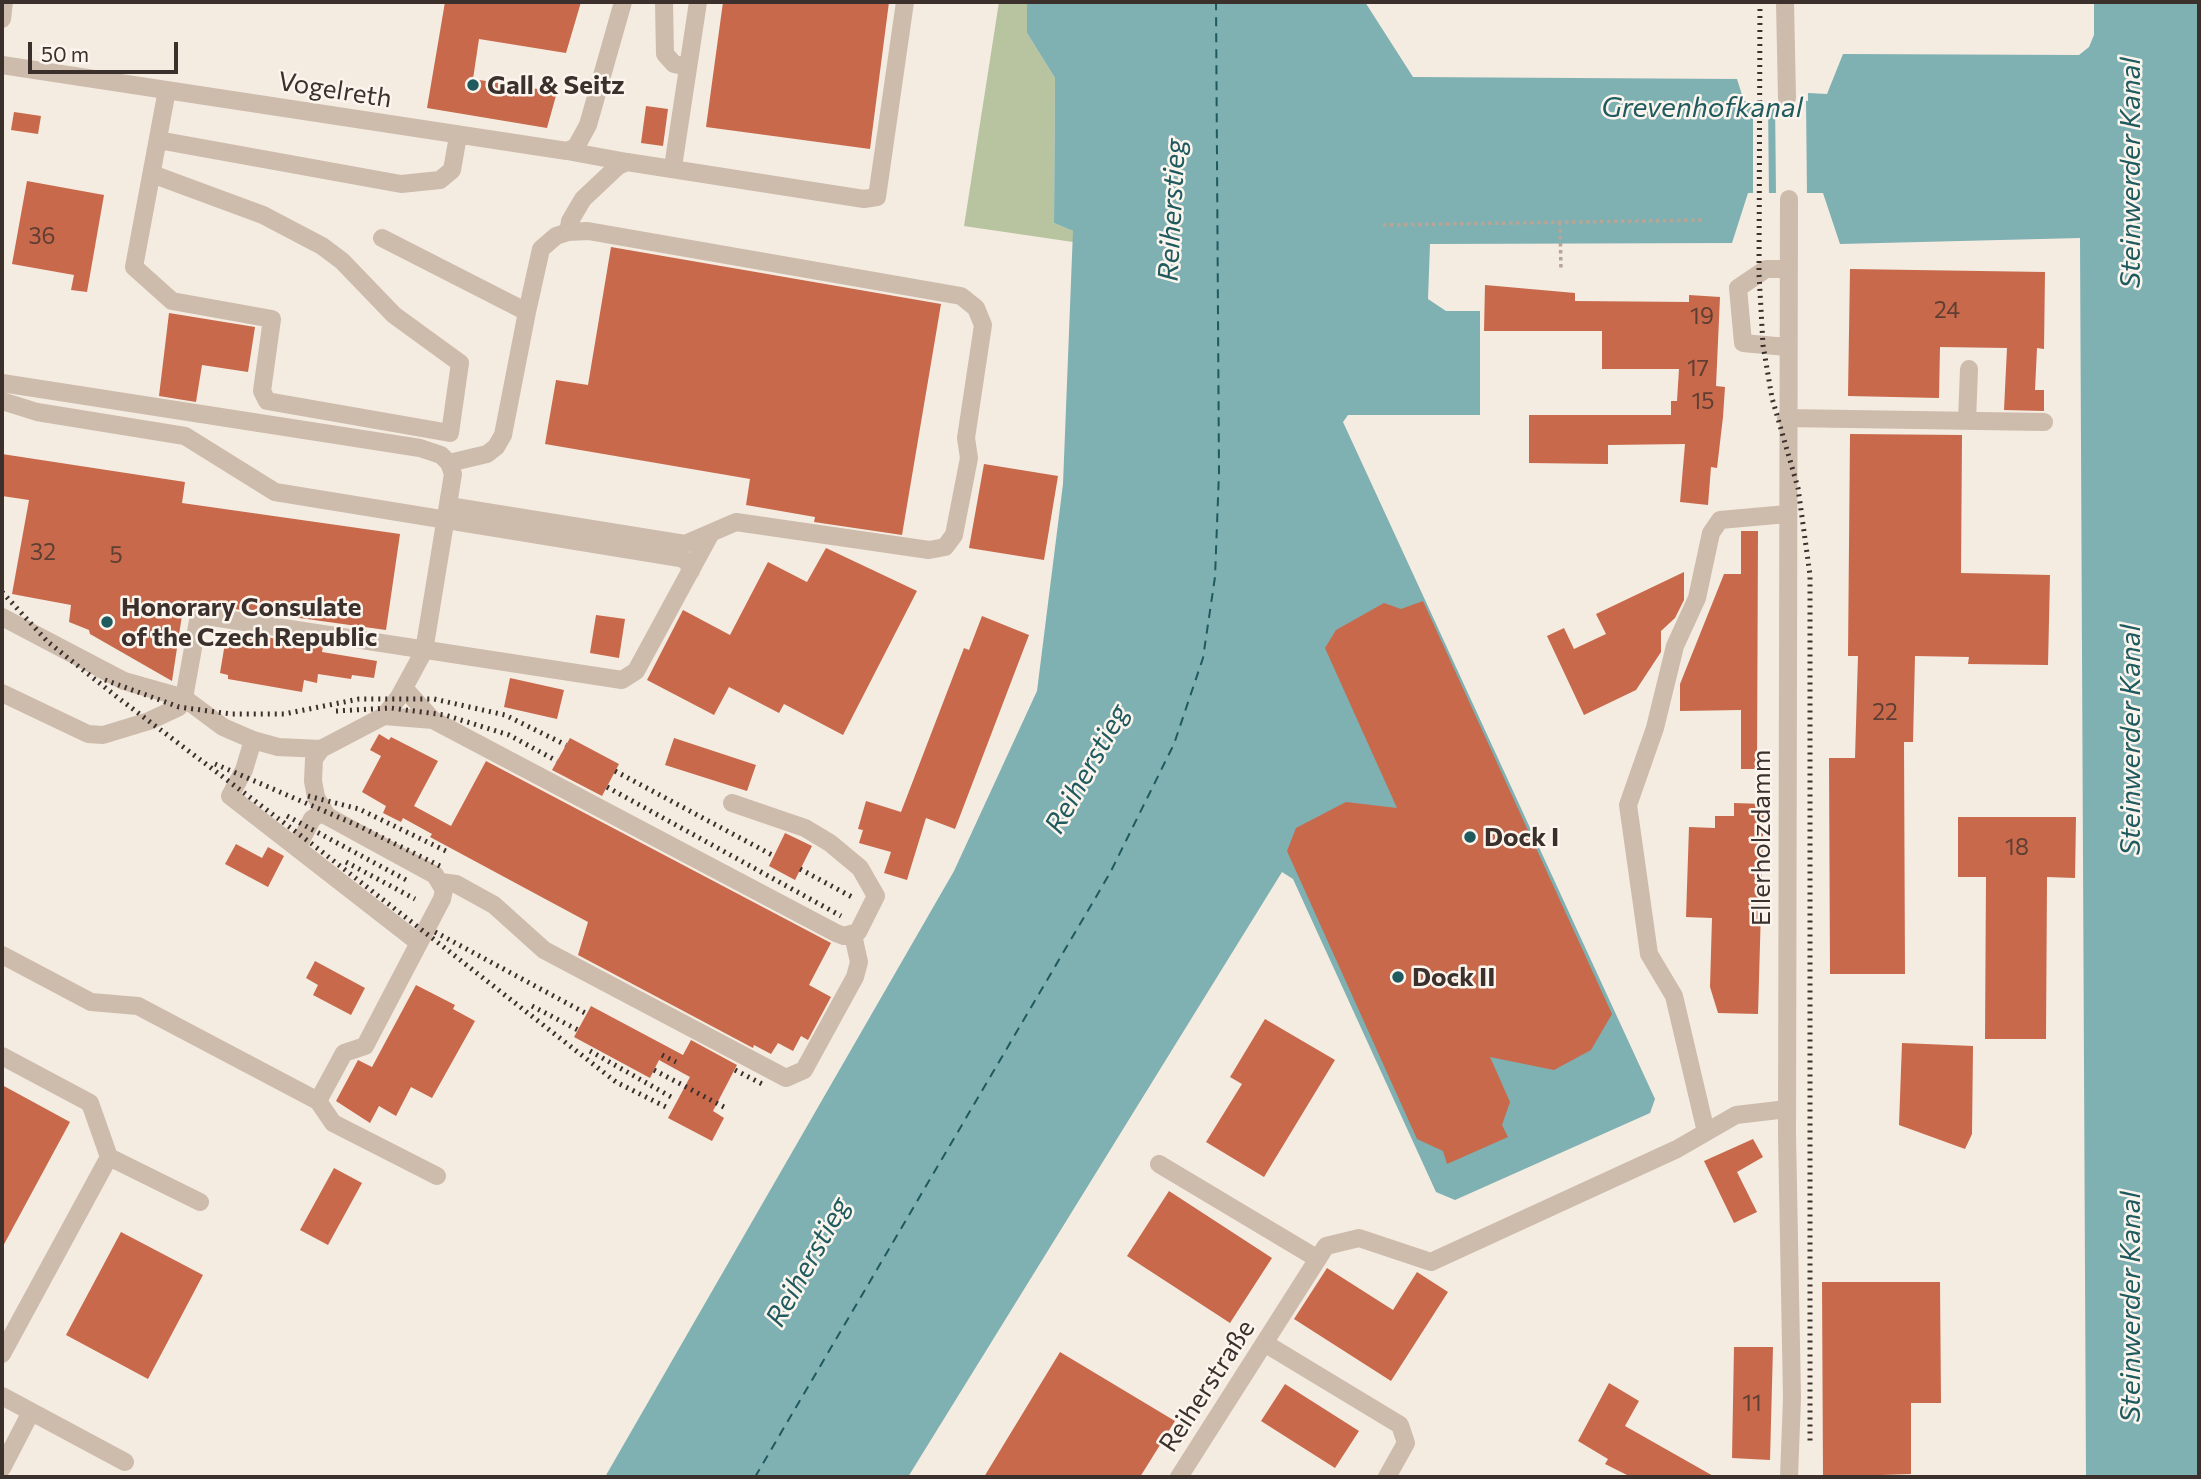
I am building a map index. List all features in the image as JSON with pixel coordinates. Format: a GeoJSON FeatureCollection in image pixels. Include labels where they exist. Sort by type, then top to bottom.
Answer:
{"type":"FeatureCollection","features":[{"type":"Feature","properties":{"kind":"street"},"geometry":{"type":"LineString","coordinates":[[2,19],[4,2]]}},
{"type":"Feature","properties":{"kind":"street"},"geometry":{"type":"LineString","coordinates":[[571,149],[588,125],[623,2]]}},
{"type":"Feature","properties":{"kind":"street"},"geometry":{"type":"LineString","coordinates":[[664,2],[665,54],[674,64],[688,67]]}},
{"type":"Feature","properties":{"kind":"street"},"geometry":{"type":"LineString","coordinates":[[673,167],[698,2]]}},
{"type":"Feature","properties":{"kind":"street","name":"Vogelreth"},"geometry":{"type":"LineString","coordinates":[[2,65],[458,136],[571,149],[627,162],[673,167],[864,200],[877,197],[905,2]]}},
{"type":"Feature","properties":{"kind":"street"},"geometry":{"type":"LineString","coordinates":[[1785,2],[1787,98]]}},
{"type":"Feature","properties":{"kind":"street"},"geometry":{"type":"LineString","coordinates":[[152,174],[263,215],[288,227],[342,261],[394,315],[460,363],[450,433],[267,401],[262,391],[272,319],[172,301],[134,267],[167,90]]}},
{"type":"Feature","properties":{"kind":"street"},"geometry":{"type":"LineString","coordinates":[[158,140],[401,184],[440,180],[453,170],[458,136]]}},
{"type":"Feature","properties":{"kind":"street"},"geometry":{"type":"LineString","coordinates":[[568,232],[570,221],[583,199],[618,166],[627,162]]}},
{"type":"Feature","properties":{"kind":"street","name":"Ellerholzdamm"},"geometry":{"type":"LineString","coordinates":[[1788,199],[1787,1110],[1792,1398],[1789,1477]]}},
{"type":"Feature","properties":{"kind":"street"},"geometry":{"type":"LineString","coordinates":[[449,463],[487,454],[496,447],[503,435],[541,249],[556,236],[568,232],[588,231],[952,294],[970,301],[981,316],[982,337],[965,438],[968,458],[954,535],[945,547],[929,550],[747,522],[726,524],[690,543],[634,551]]}},
{"type":"Feature","properties":{"kind":"street"},"geometry":{"type":"LineString","coordinates":[[382,238],[527,312]]}},
{"type":"Feature","properties":{"kind":"street"},"geometry":{"type":"LineString","coordinates":[[1787,347],[1743,343],[1738,288],[1766,269],[1788,269]]}},
{"type":"Feature","properties":{"kind":"street"},"geometry":{"type":"LineString","coordinates":[[1967,422],[1969,369]]}},
{"type":"Feature","properties":{"kind":"street"},"geometry":{"type":"LineString","coordinates":[[2,383],[420,448],[440,455],[449,463],[453,474],[448,514],[424,650],[404,688],[384,716],[321,749],[314,759],[316,797],[334,822],[435,875],[442,882],[456,884],[495,905],[544,950],[786,1078],[804,1070],[855,977],[859,962],[853,935]]}},
{"type":"Feature","properties":{"kind":"street"},"geometry":{"type":"LineString","coordinates":[[2,401],[37,412],[185,436],[275,492],[690,543]]}},
{"type":"Feature","properties":{"kind":"street"},"geometry":{"type":"LineString","coordinates":[[1786,418],[2044,422]]}},
{"type":"Feature","properties":{"kind":"street"},"geometry":{"type":"LineString","coordinates":[[448,514],[684,559],[691,570]]}},
{"type":"Feature","properties":{"kind":"street"},"geometry":{"type":"LineString","coordinates":[[1706,1132],[1674,996],[1648,954],[1628,805],[1655,728],[1675,646],[1698,598],[1711,533],[1720,520],[1787,514]]}},
{"type":"Feature","properties":{"kind":"street"},"geometry":{"type":"LineString","coordinates":[[2,693],[88,734],[103,735],[168,713],[179,707],[184,698],[199,615],[622,680],[636,671],[711,533]]}},
{"type":"Feature","properties":{"kind":"street"},"geometry":{"type":"LineString","coordinates":[[2,617],[124,681],[184,698],[223,727],[253,740],[278,747],[321,749]]}},
{"type":"Feature","properties":{"kind":"street"},"geometry":{"type":"LineString","coordinates":[[404,688],[433,720],[836,933],[853,935],[863,927],[876,896],[860,868],[830,843],[805,828],[732,803]]}},
{"type":"Feature","properties":{"kind":"street"},"geometry":{"type":"LineString","coordinates":[[384,716],[433,720]]}},
{"type":"Feature","properties":{"kind":"street"},"geometry":{"type":"LineString","coordinates":[[253,740],[244,770],[229,796],[419,943]]}},
{"type":"Feature","properties":{"kind":"street"},"geometry":{"type":"LineString","coordinates":[[297,848],[312,819],[324,811]]}},
{"type":"Feature","properties":{"kind":"street"},"geometry":{"type":"LineString","coordinates":[[318,1101],[344,1053],[365,1046],[442,899],[442,882]]}},
{"type":"Feature","properties":{"kind":"street"},"geometry":{"type":"LineString","coordinates":[[2,955],[91,1002],[138,1006],[318,1101],[333,1123],[437,1176]]}},
{"type":"Feature","properties":{"kind":"street"},"geometry":{"type":"LineString","coordinates":[[2,1056],[90,1104],[108,1157],[200,1202]]}},
{"type":"Feature","properties":{"kind":"street"},"geometry":{"type":"LineString","coordinates":[[1158,1164],[1318,1259],[1326,1246],[1359,1238],[1431,1262],[1677,1149],[1736,1115],[1787,1110]]}},
{"type":"Feature","properties":{"kind":"street"},"geometry":{"type":"LineString","coordinates":[[2,1354],[108,1157]]}},
{"type":"Feature","properties":{"kind":"street","name":"Reiherstraße"},"geometry":{"type":"LineString","coordinates":[[1179,1477],[1318,1259]]}},
{"type":"Feature","properties":{"kind":"street"},"geometry":{"type":"LineString","coordinates":[[1266,1344],[1400,1425],[1406,1443],[1387,1477]]}},
{"type":"Feature","properties":{"kind":"street"},"geometry":{"type":"LineString","coordinates":[[2,1396],[125,1462]]}},
{"type":"Feature","properties":{"kind":"street"},"geometry":{"type":"LineString","coordinates":[[2,1468],[31,1412]]}},
{"type":"Feature","properties":{"kind":"path"},"geometry":{"type":"LineString","coordinates":[[1383,225],[1704,220]]}},
{"type":"Feature","properties":{"kind":"path"},"geometry":{"type":"LineString","coordinates":[[1560,222],[1561,271]]}},
{"type":"Feature","properties":{"kind":"green space"},"geometry":{"type":"Polygon","coordinates":[[[999,2],[1027,2],[1027,33],[1055,78],[1054,223],[1073,231],[1073,242],[964,226],[999,2]]]}},
{"type":"Feature","properties":{"kind":"water"},"geometry":{"type":"Polygon","coordinates":[[[1027,2],[1365,2],[1413,77],[1737,79],[1744,101],[1808,101],[1808,93],[1827,94],[1843,54],[2079,55],[2089,47],[2094,35],[2094,2],[2199,2],[2199,1477],[2086,1477],[2080,238],[1840,244],[1823,193],[1748,193],[1732,243],[1430,244],[1428,299],[1446,311],[1480,311],[1480,415],[1348,415],[1343,422],[1655,1099],[1650,1113],[1455,1200],[1436,1192],[1293,879],[1282,872],[908,1477],[605,1477],[954,871],[1037,691],[1063,484],[1073,231],[1054,223],[1055,78],[1027,33],[1027,2]]]}},
{"type":"Feature","properties":{"kind":"pier"},"geometry":{"type":"Polygon","coordinates":[[[1775,98],[1806,98],[1807,196],[1776,196],[1775,98]]]}},
{"type":"Feature","properties":{"kind":"pier"},"geometry":{"type":"Polygon","coordinates":[[[1753,99],[1768,99],[1769,197],[1753,197],[1753,99]]]}},
{"type":"Feature","properties":{"kind":"building"},"geometry":{"type":"Polygon","coordinates":[[[445,2],[581,2],[566,53],[479,39],[473,79],[557,92],[547,128],[427,108],[445,2]]]}},
{"type":"Feature","properties":{"kind":"building"},"geometry":{"type":"Polygon","coordinates":[[[723,2],[889,2],[870,149],[706,127],[723,2]]]}},
{"type":"Feature","properties":{"kind":"building"},"geometry":{"type":"Polygon","coordinates":[[[646,106],[668,109],[663,146],[641,143],[646,106]]]}},
{"type":"Feature","properties":{"kind":"building"},"geometry":{"type":"Polygon","coordinates":[[[14,112],[41,116],[38,134],[11,130],[14,112]]]}},
{"type":"Feature","properties":{"kind":"building"},"geometry":{"type":"Polygon","coordinates":[[[27,181],[104,195],[87,292],[71,290],[74,275],[12,264],[27,181]]]}},
{"type":"Feature","properties":{"kind":"building"},"geometry":{"type":"Polygon","coordinates":[[[611,247],[941,304],[902,535],[814,522],[815,517],[746,505],[750,479],[545,444],[556,380],[588,385],[611,247]]]}},
{"type":"Feature","properties":{"kind":"building"},"geometry":{"type":"Polygon","coordinates":[[[1850,269],[2045,272],[2044,349],[2037,348],[2035,390],[2044,390],[2044,411],[2004,410],[2007,348],[1940,347],[1939,398],[1848,396],[1850,269]]]}},
{"type":"Feature","properties":{"kind":"building"},"geometry":{"type":"Polygon","coordinates":[[[1485,285],[1575,293],[1575,301],[1689,302],[1689,295],[1720,297],[1716,386],[1725,387],[1717,468],[1711,467],[1708,505],[1680,502],[1685,444],[1608,445],[1608,464],[1529,463],[1529,415],[1671,415],[1671,401],[1677,401],[1679,369],[1602,369],[1602,331],[1484,331],[1485,285]]]}},
{"type":"Feature","properties":{"kind":"building"},"geometry":{"type":"Polygon","coordinates":[[[169,313],[255,327],[248,372],[202,365],[196,402],[159,396],[169,313]]]}},
{"type":"Feature","properties":{"kind":"building"},"geometry":{"type":"Polygon","coordinates":[[[1850,434],[1962,435],[1961,573],[2050,575],[2048,665],[1968,664],[1969,657],[1915,656],[1913,742],[1904,742],[1905,974],[1830,974],[1829,758],[1855,758],[1858,656],[1848,656],[1850,434]]]}},
{"type":"Feature","properties":{"kind":"building"},"geometry":{"type":"Polygon","coordinates":[[[2,454],[185,482],[182,503],[400,534],[386,630],[184,602],[172,681],[90,634],[89,630],[69,622],[71,605],[12,594],[29,500],[2,496],[2,454]]]}},
{"type":"Feature","properties":{"kind":"building"},"geometry":{"type":"Polygon","coordinates":[[[984,464],[1058,476],[1044,560],[969,548],[984,464]]]}},
{"type":"Feature","properties":{"kind":"building"},"geometry":{"type":"Polygon","coordinates":[[[1741,531],[1758,531],[1757,769],[1741,769],[1741,710],[1680,711],[1680,684],[1724,574],[1741,574],[1741,531]]]}},
{"type":"Feature","properties":{"kind":"building"},"geometry":{"type":"Polygon","coordinates":[[[826,548],[917,591],[843,735],[784,704],[779,713],[729,687],[714,715],[647,680],[683,610],[730,635],[768,562],[807,582],[826,548]]]}},
{"type":"Feature","properties":{"kind":"building"},"geometry":{"type":"Polygon","coordinates":[[[1684,572],[1684,600],[1675,618],[1661,631],[1661,652],[1636,690],[1584,715],[1547,636],[1564,628],[1574,649],[1606,634],[1596,614],[1684,572]]]}},
{"type":"Feature","properties":{"kind":"building"},"geometry":{"type":"Polygon","coordinates":[[[1423,601],[1612,1014],[1591,1050],[1554,1070],[1490,1057],[1510,1102],[1502,1125],[1508,1137],[1447,1164],[1443,1151],[1417,1139],[1287,851],[1296,828],[1346,802],[1397,808],[1325,648],[1336,630],[1384,603],[1401,609],[1423,601]]]}},
{"type":"Feature","properties":{"kind":"building"},"geometry":{"type":"Polygon","coordinates":[[[596,615],[625,619],[619,658],[590,653],[596,615]]]}},
{"type":"Feature","properties":{"kind":"building"},"geometry":{"type":"Polygon","coordinates":[[[982,616],[1029,635],[955,829],[926,818],[907,880],[884,873],[891,852],[859,843],[863,830],[858,829],[866,801],[901,812],[964,648],[969,650],[982,616]]]}},
{"type":"Feature","properties":{"kind":"building"},"geometry":{"type":"Polygon","coordinates":[[[227,631],[323,646],[322,652],[377,661],[374,678],[352,675],[351,679],[318,674],[317,683],[304,680],[302,692],[228,679],[228,675],[220,673],[227,631]]]}},
{"type":"Feature","properties":{"kind":"building"},"geometry":{"type":"Polygon","coordinates":[[[510,678],[564,690],[557,719],[504,707],[510,678]]]}},
{"type":"Feature","properties":{"kind":"building"},"geometry":{"type":"Polygon","coordinates":[[[379,734],[389,740],[391,737],[438,761],[414,806],[451,826],[486,761],[831,943],[809,985],[831,997],[808,1040],[801,1036],[793,1051],[778,1043],[771,1054],[754,1045],[753,1048],[578,955],[588,922],[430,837],[432,834],[403,818],[401,822],[383,813],[386,806],[362,792],[381,756],[370,750],[379,734]]]}},
{"type":"Feature","properties":{"kind":"building"},"geometry":{"type":"Polygon","coordinates":[[[570,738],[619,764],[602,796],[552,770],[570,738]]]}},
{"type":"Feature","properties":{"kind":"building"},"geometry":{"type":"Polygon","coordinates":[[[674,738],[756,765],[747,791],[665,765],[674,738]]]}},
{"type":"Feature","properties":{"kind":"building"},"geometry":{"type":"Polygon","coordinates":[[[1734,803],[1764,804],[1758,1014],[1718,1013],[1710,987],[1712,918],[1686,917],[1689,827],[1715,828],[1715,816],[1734,816],[1734,803]]]}},
{"type":"Feature","properties":{"kind":"building"},"geometry":{"type":"Polygon","coordinates":[[[1958,817],[2076,817],[2075,878],[2047,877],[2046,1039],[1985,1039],[1986,877],[1958,877],[1958,817]]]}},
{"type":"Feature","properties":{"kind":"building"},"geometry":{"type":"Polygon","coordinates":[[[785,833],[812,846],[795,880],[769,866],[785,833]]]}},
{"type":"Feature","properties":{"kind":"building"},"geometry":{"type":"Polygon","coordinates":[[[236,844],[262,858],[268,847],[284,856],[268,887],[225,864],[236,844]]]}},
{"type":"Feature","properties":{"kind":"building"},"geometry":{"type":"Polygon","coordinates":[[[315,961],[365,988],[351,1015],[313,995],[318,985],[306,978],[315,961]]]}},
{"type":"Feature","properties":{"kind":"building"},"geometry":{"type":"Polygon","coordinates":[[[416,985],[455,1005],[453,1009],[475,1021],[432,1098],[411,1087],[396,1116],[379,1106],[370,1123],[336,1101],[358,1060],[372,1067],[416,985]]]}},
{"type":"Feature","properties":{"kind":"building"},"geometry":{"type":"Polygon","coordinates":[[[591,1006],[683,1055],[691,1040],[737,1065],[713,1111],[724,1118],[712,1141],[668,1118],[690,1077],[659,1060],[650,1078],[574,1037],[591,1006]]]}},
{"type":"Feature","properties":{"kind":"building"},"geometry":{"type":"Polygon","coordinates":[[[1265,1019],[1335,1060],[1264,1177],[1206,1142],[1242,1084],[1230,1077],[1265,1019]]]}},
{"type":"Feature","properties":{"kind":"building"},"geometry":{"type":"Polygon","coordinates":[[[1902,1043],[1973,1046],[1972,1134],[1965,1149],[1899,1125],[1902,1043]]]}},
{"type":"Feature","properties":{"kind":"building"},"geometry":{"type":"Polygon","coordinates":[[[2,1085],[70,1122],[2,1248],[2,1085]]]}},
{"type":"Feature","properties":{"kind":"building"},"geometry":{"type":"Polygon","coordinates":[[[1753,1139],[1763,1157],[1737,1172],[1757,1212],[1734,1223],[1704,1161],[1753,1139]]]}},
{"type":"Feature","properties":{"kind":"building"},"geometry":{"type":"Polygon","coordinates":[[[334,1168],[362,1183],[328,1245],[300,1230],[334,1168]]]}},
{"type":"Feature","properties":{"kind":"building"},"geometry":{"type":"Polygon","coordinates":[[[1169,1191],[1272,1258],[1230,1323],[1127,1256],[1169,1191]]]}},
{"type":"Feature","properties":{"kind":"building"},"geometry":{"type":"Polygon","coordinates":[[[121,1232],[203,1275],[148,1379],[66,1335],[121,1232]]]}},
{"type":"Feature","properties":{"kind":"building"},"geometry":{"type":"Polygon","coordinates":[[[1327,1268],[1393,1310],[1417,1272],[1448,1292],[1391,1381],[1294,1319],[1327,1268]]]}},
{"type":"Feature","properties":{"kind":"building"},"geometry":{"type":"Polygon","coordinates":[[[1822,1282],[1940,1282],[1941,1403],[1911,1403],[1911,1474],[1823,1477],[1822,1282]]]}},
{"type":"Feature","properties":{"kind":"building"},"geometry":{"type":"Polygon","coordinates":[[[1734,1347],[1773,1347],[1770,1460],[1732,1458],[1734,1347]]]}},
{"type":"Feature","properties":{"kind":"building"},"geometry":{"type":"Polygon","coordinates":[[[1060,1352],[1175,1421],[1140,1477],[984,1477],[1060,1352]]]}},
{"type":"Feature","properties":{"kind":"building"},"geometry":{"type":"Polygon","coordinates":[[[1609,1383],[1639,1401],[1625,1426],[1715,1477],[1631,1477],[1605,1464],[1608,1459],[1578,1441],[1609,1383]]]}},
{"type":"Feature","properties":{"kind":"building"},"geometry":{"type":"Polygon","coordinates":[[[1285,1384],[1359,1431],[1335,1468],[1261,1421],[1285,1384]]]}},
{"type":"Feature","properties":{"kind":"ferry route"},"geometry":{"type":"LineString","coordinates":[[755,1477],[1110,873],[1174,744],[1203,658],[1215,577],[1219,472],[1216,2]]}},
{"type":"Feature","properties":{"kind":"railway"},"geometry":{"type":"LineString","coordinates":[[1760,2],[1759,274],[1763,345],[1772,398],[1798,488],[1810,575],[1810,1445]]}},
{"type":"Feature","properties":{"kind":"railway"},"geometry":{"type":"LineString","coordinates":[[2,592],[48,642],[117,697],[312,844],[616,1082],[668,1108]]}},
{"type":"Feature","properties":{"kind":"railway"},"geometry":{"type":"LineString","coordinates":[[105,680],[179,707],[231,714],[284,714],[359,699],[434,699],[505,715],[566,745]]}},
{"type":"Feature","properties":{"kind":"railway"},"geometry":{"type":"LineString","coordinates":[[336,711],[391,708],[445,715],[509,735],[557,761]]}},
{"type":"Feature","properties":{"kind":"railway"},"geometry":{"type":"LineString","coordinates":[[215,764],[359,826],[442,867]]}},
{"type":"Feature","properties":{"kind":"railway"},"geometry":{"type":"LineString","coordinates":[[615,771],[774,856]]}},
{"type":"Feature","properties":{"kind":"railway"},"geometry":{"type":"LineString","coordinates":[[607,787],[841,916]]}},
{"type":"Feature","properties":{"kind":"railway"},"geometry":{"type":"LineString","coordinates":[[308,796],[359,809],[450,853]]}},
{"type":"Feature","properties":{"kind":"railway"},"geometry":{"type":"LineString","coordinates":[[287,816],[410,882]]}},
{"type":"Feature","properties":{"kind":"railway"},"geometry":{"type":"LineString","coordinates":[[346,862],[415,899]]}},
{"type":"Feature","properties":{"kind":"railway"},"geometry":{"type":"LineString","coordinates":[[800,869],[852,897]]}},
{"type":"Feature","properties":{"kind":"railway"},"geometry":{"type":"LineString","coordinates":[[435,932],[587,1014]]}},
{"type":"Feature","properties":{"kind":"railway"},"geometry":{"type":"LineString","coordinates":[[532,1006],[578,1030]]}},
{"type":"Feature","properties":{"kind":"railway"},"geometry":{"type":"LineString","coordinates":[[590,1051],[673,1098]]}},
{"type":"Feature","properties":{"kind":"railway"},"geometry":{"type":"LineString","coordinates":[[662,1055],[676,1062]]}},
{"type":"Feature","properties":{"kind":"railway"},"geometry":{"type":"LineString","coordinates":[[654,1070],[724,1107]]}},
{"type":"Feature","properties":{"kind":"railway"},"geometry":{"type":"LineString","coordinates":[[735,1070],[766,1086]]}},
{"type":"Feature","properties":{"kind":"place","name":"Gall & Seitz"},"geometry":{"type":"Point","coordinates":[473,85]}},
{"type":"Feature","properties":{"kind":"place","name":"Honorary Consulate of the Czech Republic"},"geometry":{"type":"Point","coordinates":[107,622]}},
{"type":"Feature","properties":{"kind":"place","name":"Dock I"},"geometry":{"type":"Point","coordinates":[1470,837]}},
{"type":"Feature","properties":{"kind":"place","name":"Dock II"},"geometry":{"type":"Point","coordinates":[1398,977]}},
{"type":"Feature","properties":{"kind":"water label","name":"Grevenhofkanal"},"geometry":{"type":"Point","coordinates":[1702,108]}},
{"type":"Feature","properties":{"kind":"water label","name":"Steinwerder Kanal"},"geometry":{"type":"Point","coordinates":[2131,173]}},
{"type":"Feature","properties":{"kind":"water label","name":"Reiherstieg"},"geometry":{"type":"Point","coordinates":[1172,210]}},
{"type":"Feature","properties":{"kind":"water label","name":"Steinwerder Kanal"},"geometry":{"type":"Point","coordinates":[2131,740]}},
{"type":"Feature","properties":{"kind":"water label","name":"Reiherstieg"},"geometry":{"type":"Point","coordinates":[1087,769]}},
{"type":"Feature","properties":{"kind":"water label","name":"Reiherstieg"},"geometry":{"type":"Point","coordinates":[808,1262]}},
{"type":"Feature","properties":{"kind":"water label","name":"Steinwerder Kanal"},"geometry":{"type":"Point","coordinates":[2131,1307]}}]}
